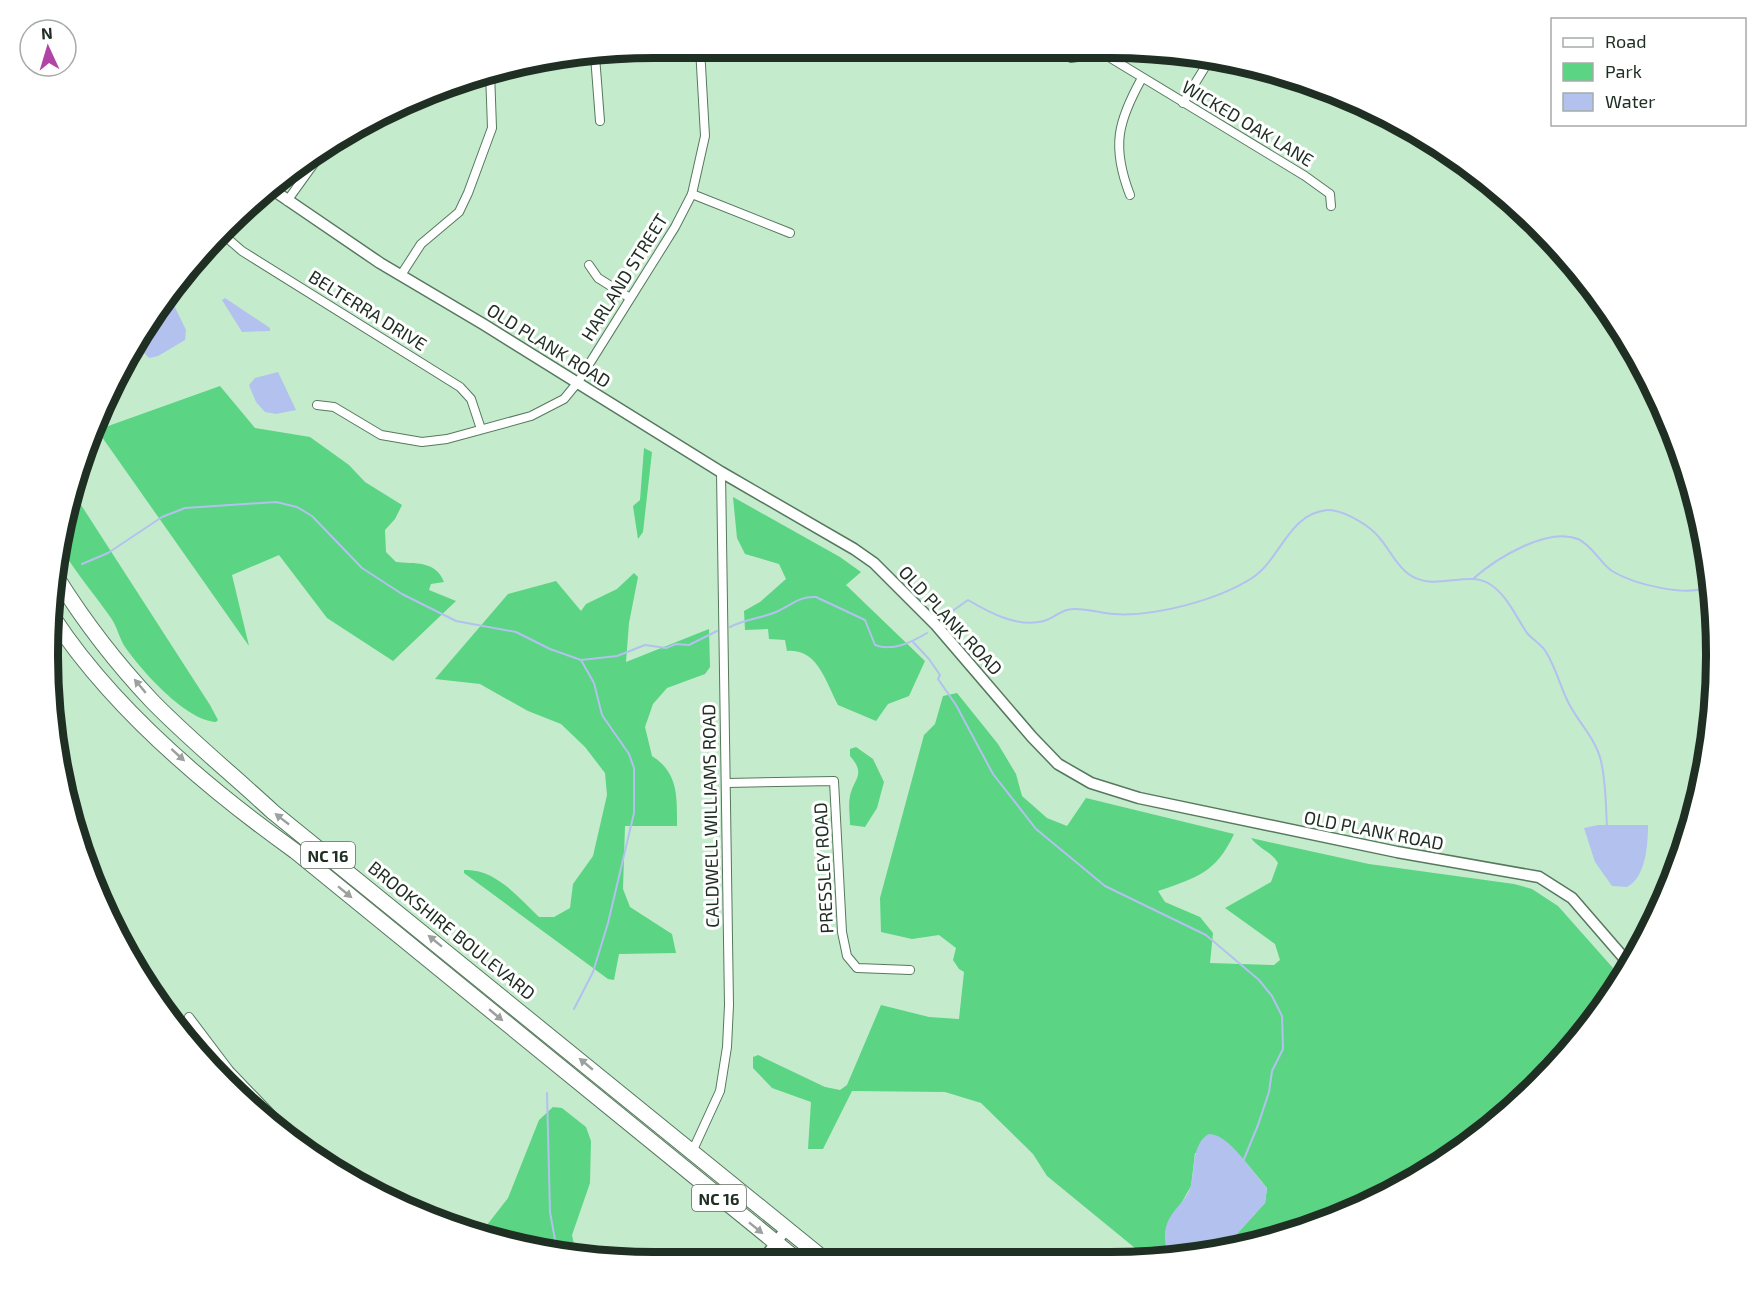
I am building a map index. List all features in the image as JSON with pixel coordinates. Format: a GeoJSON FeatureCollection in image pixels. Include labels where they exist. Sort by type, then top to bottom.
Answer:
{"type":"FeatureCollection","features":[{"type":"Feature","properties":{"kind":"highway","name":"BROOKSHIRE BOULEVARD"},"geometry":{"type":"LineString","coordinates":[[63,586],[123,666],[152,700],[203,750],[273,812],[815,1252]]}},
{"type":"Feature","properties":{"kind":"highway","name":"NC 16"},"geometry":{"type":"LineString","coordinates":[[59,627],[70,643],[134,716],[230,802],[295,852],[783,1252]]}},
{"type":"Feature","properties":{"kind":"highway"},"geometry":{"type":"LineString","coordinates":[[577,1082],[644,1120],[680,1150],[692,1152]]}},
{"type":"Feature","properties":{"kind":"highway"},"geometry":{"type":"LineString","coordinates":[[687,1172],[698,1167],[734,1196],[754,1203]]}},
{"type":"Feature","properties":{"kind":"street","name":"HARLAND STREET"},"geometry":{"type":"LineString","coordinates":[[317,405],[334,407],[381,435],[404,441],[447,439],[551,407],[564,399],[578,382],[692,194],[702,158],[705,136],[701,58]]}},
{"type":"Feature","properties":{"kind":"street","name":"WICKED OAK LANE"},"geometry":{"type":"LineString","coordinates":[[1111,58],[1305,176],[1330,194],[1331,206]]}},
{"type":"Feature","properties":{"kind":"street"},"geometry":{"type":"LineString","coordinates":[[595,62],[600,121]]}},
{"type":"Feature","properties":{"kind":"street"},"geometry":{"type":"LineString","coordinates":[[1183,103],[1205,67]]}},
{"type":"Feature","properties":{"kind":"street"},"geometry":{"type":"LineString","coordinates":[[1130,195],[1123,178],[1118,141],[1124,111],[1142,78]]}},
{"type":"Feature","properties":{"kind":"street"},"geometry":{"type":"LineString","coordinates":[[401,275],[421,244],[459,212],[468,194],[492,128],[490,82]]}},
{"type":"Feature","properties":{"kind":"street"},"geometry":{"type":"LineString","coordinates":[[287,201],[310,169]]}},
{"type":"Feature","properties":{"kind":"street","name":"OLD PLANK ROAD"},"geometry":{"type":"LineString","coordinates":[[278,194],[401,275],[721,472],[874,563],[950,639],[1046,753],[1076,776],[1107,789],[1139,798],[1397,852],[1539,877],[1572,898],[1624,957]]}},
{"type":"Feature","properties":{"kind":"street"},"geometry":{"type":"LineString","coordinates":[[692,194],[790,233]]}},
{"type":"Feature","properties":{"kind":"street","name":"BELTERRA DRIVE"},"geometry":{"type":"LineString","coordinates":[[228,239],[242,251],[460,387],[471,399],[481,429]]}},
{"type":"Feature","properties":{"kind":"street"},"geometry":{"type":"LineString","coordinates":[[589,265],[598,278],[630,298]]}},
{"type":"Feature","properties":{"kind":"street","name":"CALDWELL WILLIAMS ROAD"},"geometry":{"type":"LineString","coordinates":[[692,1152],[718,1099],[727,1047],[729,903],[721,472]]}},
{"type":"Feature","properties":{"kind":"street","name":"PRESSLEY ROAD"},"geometry":{"type":"LineString","coordinates":[[727,783],[834,782],[842,932],[847,956],[856,968],[909,970]]}},
{"type":"Feature","properties":{"kind":"street"},"geometry":{"type":"LineString","coordinates":[[189,1017],[229,1070],[250,1092]]}},
{"type":"Feature","properties":{"kind":"street"},"geometry":{"type":"LineString","coordinates":[[785,1252],[786,1229]]}},
{"type":"Feature","properties":{"kind":"street"},"geometry":{"type":"LineString","coordinates":[[787,1252],[799,1239]]}},
{"type":"Feature","properties":{"kind":"green space"},"geometry":{"type":"Polygon","coordinates":[[[220,386],[255,428],[310,437],[349,465],[365,482],[402,505],[395,519],[385,530],[386,552],[396,562],[424,564],[436,570],[444,582],[431,584],[429,590],[456,601],[393,661],[327,618],[279,555],[232,575],[249,646],[101,435],[104,428],[220,386]]]}},
{"type":"Feature","properties":{"kind":"green space"},"geometry":{"type":"Polygon","coordinates":[[[644,448],[652,452],[643,532],[638,539],[633,506],[640,500],[644,448]]]}},
{"type":"Feature","properties":{"kind":"green space"},"geometry":{"type":"Polygon","coordinates":[[[733,497],[840,557],[861,572],[846,585],[925,661],[909,696],[888,704],[876,721],[838,705],[825,677],[814,661],[798,652],[787,651],[785,640],[769,639],[768,629],[745,630],[744,611],[760,602],[786,579],[779,564],[745,554],[737,538],[733,497]]]}},
{"type":"Feature","properties":{"kind":"green space"},"geometry":{"type":"Polygon","coordinates":[[[79,502],[210,705],[218,720],[216,722],[191,713],[153,681],[125,647],[111,618],[67,558],[79,502]]]}},
{"type":"Feature","properties":{"kind":"green space"},"geometry":{"type":"Polygon","coordinates":[[[634,573],[638,577],[629,623],[626,662],[709,629],[710,667],[705,674],[667,688],[653,704],[645,727],[652,756],[667,770],[675,787],[677,826],[625,826],[623,889],[630,907],[672,934],[676,953],[619,954],[614,980],[608,979],[464,873],[464,870],[475,871],[496,879],[539,917],[554,917],[570,908],[573,884],[593,856],[607,795],[605,773],[585,747],[561,724],[528,711],[480,684],[435,679],[508,594],[556,581],[581,611],[586,604],[617,589],[634,573]]]}},
{"type":"Feature","properties":{"kind":"green space"},"geometry":{"type":"Polygon","coordinates":[[[957,693],[998,744],[1016,774],[1022,796],[1047,818],[1067,826],[1086,798],[1234,834],[1220,858],[1204,872],[1158,891],[1165,902],[1200,917],[1213,933],[1210,963],[1274,965],[1280,960],[1275,944],[1225,908],[1271,882],[1278,863],[1251,838],[1369,864],[1514,884],[1532,889],[1558,906],[1613,968],[1607,983],[1582,1018],[1531,1077],[1472,1128],[1440,1151],[1407,1172],[1337,1206],[1301,1220],[1233,1238],[1265,1203],[1267,1188],[1244,1160],[1195,1153],[1191,1186],[1165,1232],[1166,1248],[1138,1251],[1047,1176],[1033,1154],[981,1103],[945,1092],[852,1091],[823,1149],[808,1149],[811,1102],[772,1088],[753,1068],[753,1057],[758,1055],[825,1087],[840,1090],[847,1085],[881,1005],[929,1017],[959,1019],[964,972],[953,960],[956,948],[939,935],[912,939],[881,932],[880,898],[924,735],[935,724],[943,696],[957,693]]]}},
{"type":"Feature","properties":{"kind":"green space"},"geometry":{"type":"Polygon","coordinates":[[[856,747],[873,759],[884,782],[877,808],[865,827],[850,825],[849,799],[858,777],[858,768],[850,756],[850,749],[856,747]]]}},
{"type":"Feature","properties":{"kind":"green space"},"geometry":{"type":"Polygon","coordinates":[[[553,1107],[562,1108],[586,1127],[591,1141],[590,1183],[572,1235],[574,1246],[539,1240],[484,1226],[487,1225],[508,1198],[539,1120],[553,1107]]]}},
{"type":"Feature","properties":{"kind":"water"},"geometry":{"type":"Polygon","coordinates":[[[225,298],[270,328],[270,331],[242,332],[222,300],[225,298]]]}},
{"type":"Feature","properties":{"kind":"water"},"geometry":{"type":"Polygon","coordinates":[[[173,304],[186,330],[185,340],[158,356],[149,358],[142,351],[173,304]]]}},
{"type":"Feature","properties":{"kind":"water"},"geometry":{"type":"Polygon","coordinates":[[[278,372],[296,410],[276,414],[265,412],[256,402],[249,385],[255,378],[278,372]]]}},
{"type":"Feature","properties":{"kind":"water"},"geometry":{"type":"Polygon","coordinates":[[[1598,825],[1648,825],[1645,859],[1638,876],[1627,887],[1612,886],[1595,862],[1584,828],[1598,825]]]}},
{"type":"Feature","properties":{"kind":"water"},"geometry":{"type":"Polygon","coordinates":[[[1209,1134],[1217,1136],[1233,1147],[1267,1188],[1265,1203],[1233,1238],[1166,1248],[1167,1224],[1189,1190],[1195,1156],[1204,1138],[1209,1134]]]}},
{"type":"Feature","properties":{"kind":"waterway"},"geometry":{"type":"LineString","coordinates":[[82,564],[108,553],[162,517],[185,508],[276,502],[297,507],[312,516],[362,568],[402,594],[456,621],[516,632],[550,649],[581,660],[617,656],[645,645],[666,648],[676,644],[689,645],[717,631]]}},
{"type":"Feature","properties":{"kind":"waterway"},"geometry":{"type":"LineString","coordinates":[[944,617],[968,600],[1005,618],[1034,623],[1044,621],[1069,609],[1109,613],[1148,613],[1204,600],[1252,578],[1262,570],[1294,528],[1303,520],[1314,513],[1333,510],[1352,517],[1371,529],[1401,568],[1416,578],[1437,582],[1479,580],[1488,583],[1501,593],[1527,633],[1546,652],[1568,702],[1599,753],[1606,795],[1607,829]]}},
{"type":"Feature","properties":{"kind":"waterway"},"geometry":{"type":"LineString","coordinates":[[1474,578],[1523,546],[1552,537],[1566,536],[1583,542],[1612,571],[1633,581],[1675,590],[1701,589]]}},
{"type":"Feature","properties":{"kind":"waterway"},"geometry":{"type":"LineString","coordinates":[[730,627],[776,612],[799,600],[816,597],[865,620],[875,645],[895,647],[927,633]]}},
{"type":"Feature","properties":{"kind":"waterway"},"geometry":{"type":"LineString","coordinates":[[913,642],[940,675],[938,679],[956,705],[993,774],[1036,829],[1105,886],[1206,935],[1259,980],[1272,996],[1282,1016],[1283,1049],[1272,1071],[1269,1092],[1244,1159]]}},
{"type":"Feature","properties":{"kind":"waterway"},"geometry":{"type":"LineString","coordinates":[[574,1009],[593,972],[608,923],[634,813],[634,768],[629,754],[602,715],[594,683],[581,660]]}},
{"type":"Feature","properties":{"kind":"waterway"},"geometry":{"type":"LineString","coordinates":[[547,1093],[550,1212],[555,1243]]}}]}
